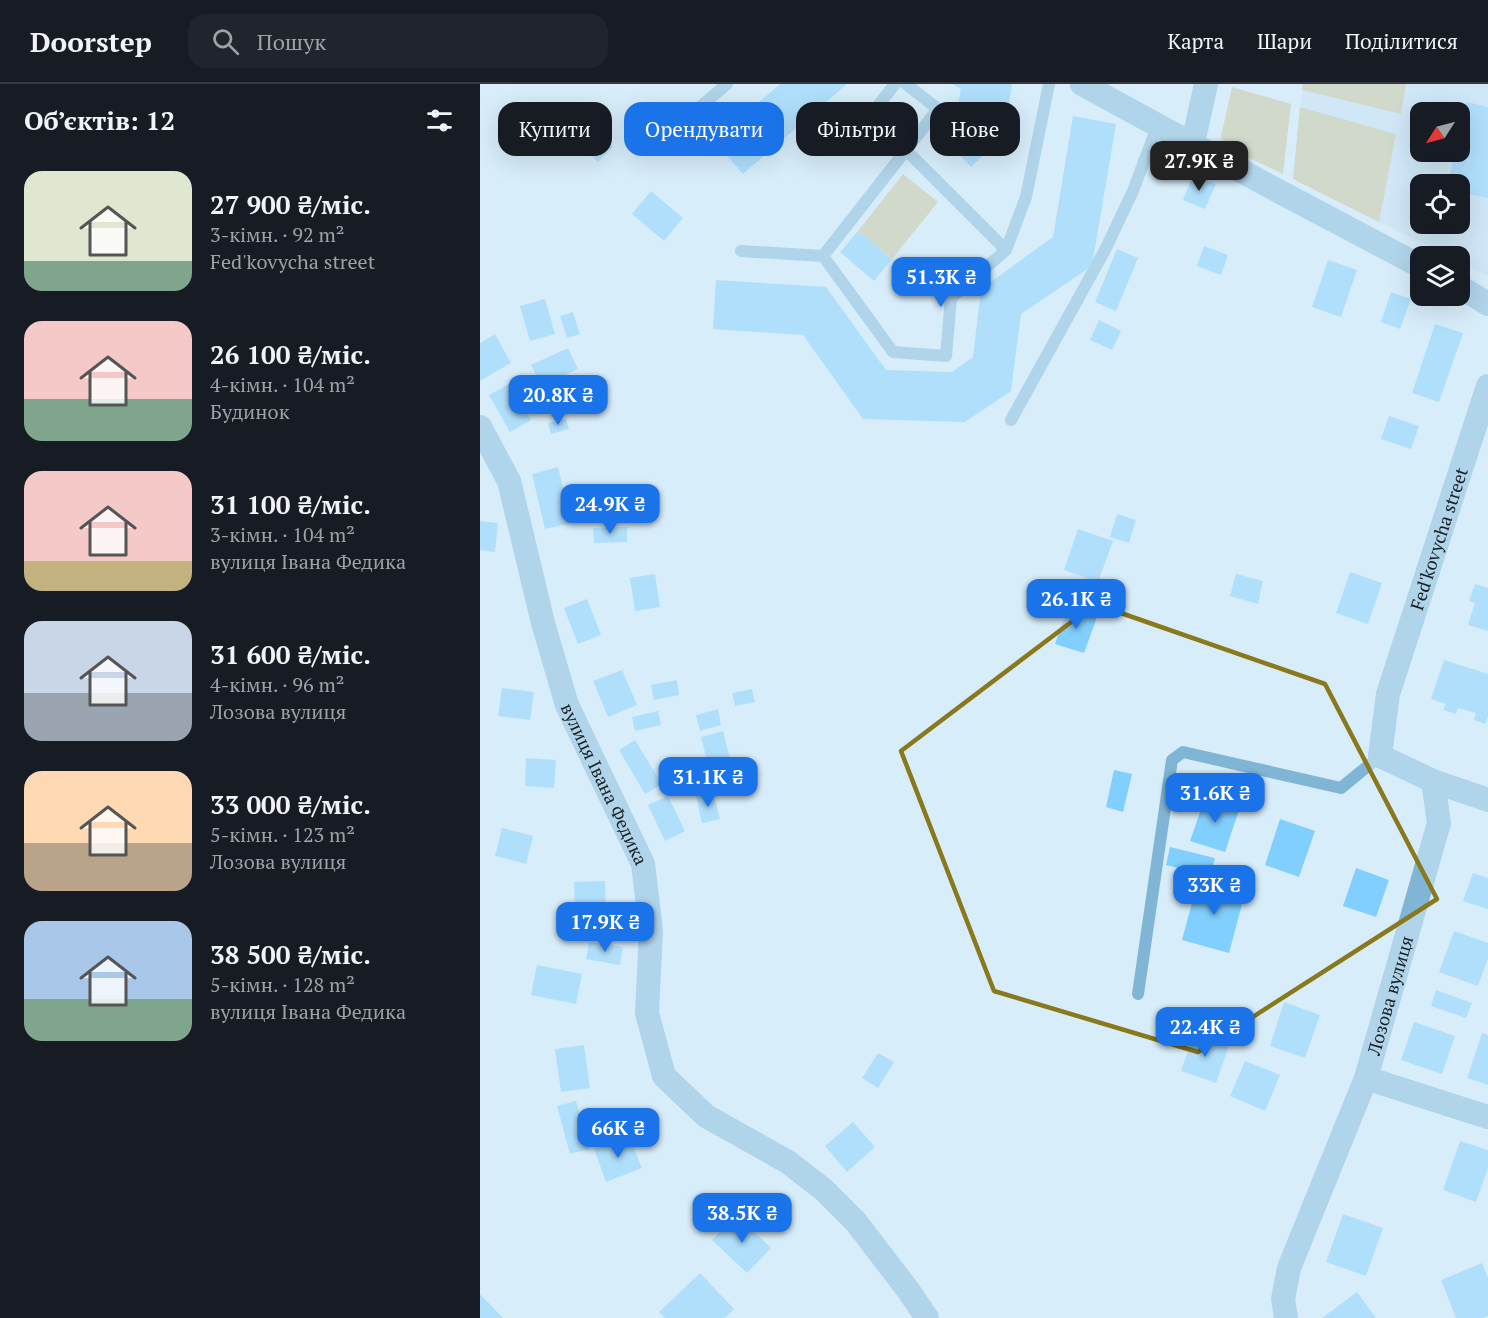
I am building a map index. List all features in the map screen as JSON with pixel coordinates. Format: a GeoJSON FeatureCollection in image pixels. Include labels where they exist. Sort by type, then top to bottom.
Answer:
{"type":"FeatureCollection","features":[{"type":"Feature","properties":{"kind":"street"},"geometry":{"type":"LineString","coordinates":[[1082,84],[1410,261]]}},
{"type":"Feature","properties":{"kind":"street"},"geometry":{"type":"LineString","coordinates":[[1193,143],[1206,84]]}},
{"type":"Feature","properties":{"kind":"street"},"geometry":{"type":"LineString","coordinates":[[1470,293],[1488,304]]}},
{"type":"Feature","properties":{"kind":"street","name":"Fed'kovycha street"},"geometry":{"type":"LineString","coordinates":[[1380,756],[1388,694],[1488,386]]}},
{"type":"Feature","properties":{"kind":"street","name":"вулиця Івана Федика"},"geometry":{"type":"LineString","coordinates":[[480,427],[508,481],[543,623],[567,705],[643,864],[651,930],[647,1013],[664,1076],[706,1116],[788,1162],[824,1190],[856,1222],[927,1318]]}},
{"type":"Feature","properties":{"kind":"street"},"geometry":{"type":"LineString","coordinates":[[1380,756],[1433,781],[1488,800]]}},
{"type":"Feature","properties":{"kind":"street","name":"Лозова вулиця"},"geometry":{"type":"LineString","coordinates":[[1286,1318],[1283,1299],[1289,1268],[1366,1078],[1439,823],[1433,781]]}},
{"type":"Feature","properties":{"kind":"street"},"geometry":{"type":"LineString","coordinates":[[1366,1078],[1488,1117]]}},
{"type":"Feature","properties":{"kind":"lane"},"geometry":{"type":"LineString","coordinates":[[706,102],[727,84]]}},
{"type":"Feature","properties":{"kind":"lane"},"geometry":{"type":"LineString","coordinates":[[881,102],[895,84]]}},
{"type":"Feature","properties":{"kind":"lane"},"geometry":{"type":"LineString","coordinates":[[906,84],[938,109],[918,135]]}},
{"type":"Feature","properties":{"kind":"lane"},"geometry":{"type":"LineString","coordinates":[[823,256],[893,352],[946,356],[951,298],[1006,250],[1026,197],[1048,84]]}},
{"type":"Feature","properties":{"kind":"lane"},"geometry":{"type":"LineString","coordinates":[[1011,420],[1105,250],[1133,191],[1158,124]]}},
{"type":"Feature","properties":{"kind":"lane"},"geometry":{"type":"LineString","coordinates":[[823,256],[901,156]]}},
{"type":"Feature","properties":{"kind":"lane"},"geometry":{"type":"LineString","coordinates":[[912,156],[1006,250]]}},
{"type":"Feature","properties":{"kind":"lane"},"geometry":{"type":"LineString","coordinates":[[741,252],[823,256]]}},
{"type":"Feature","properties":{"kind":"lane"},"geometry":{"type":"LineString","coordinates":[[1138,994],[1172,760],[1183,752],[1341,788],[1380,756]]}},
{"type":"Feature","properties":{"kind":"highlighted area"},"geometry":{"type":"Polygon","coordinates":[[[1095,604],[1325,684],[1437,899],[1198,1052],[994,991],[901,751],[1095,604]]]}},
{"type":"Feature","properties":{"kind":"shaded area"},"geometry":{"type":"Polygon","coordinates":[[[1303,84],[1488,84],[1488,276],[1470,267],[1470,246],[1429,246],[1293,179],[1303,84]]]}},
{"type":"Feature","properties":{"kind":"shaded area"},"geometry":{"type":"Polygon","coordinates":[[[1303,84],[1406,84],[1401,114],[1302,90],[1303,84]]]}},
{"type":"Feature","properties":{"kind":"shaded area"},"geometry":{"type":"Polygon","coordinates":[[[1232,87],[1291,104],[1283,174],[1228,148],[1221,137],[1232,87]]]}},
{"type":"Feature","properties":{"kind":"shaded area"},"geometry":{"type":"Polygon","coordinates":[[[1300,107],[1396,134],[1379,222],[1293,179],[1300,107]]]}},
{"type":"Feature","properties":{"kind":"shaded area"},"geometry":{"type":"Polygon","coordinates":[[[903,174],[938,202],[892,259],[858,231],[903,174]]]}},
{"type":"Feature","properties":{"kind":"building"},"geometry":{"type":"Polygon","coordinates":[[[780,84],[847,84],[826,102],[796,102],[796,128],[784,139],[784,102],[759,102],[780,84]]]}},
{"type":"Feature","properties":{"kind":"building"},"geometry":{"type":"Polygon","coordinates":[[[952,84],[1012,84],[1009,102],[958,102],[961,89],[952,84]]]}},
{"type":"Feature","properties":{"kind":"building"},"geometry":{"type":"Polygon","coordinates":[[[1470,103],[1488,107],[1488,198],[1470,194],[1470,174],[1450,174],[1453,162],[1470,162],[1470,103]]]}},
{"type":"Feature","properties":{"kind":"building"},"geometry":{"type":"Polygon","coordinates":[[[1073,116],[1116,124],[1092,266],[1021,314],[1011,391],[965,422],[863,419],[803,335],[713,329],[716,280],[826,287],[886,370],[952,372],[973,357],[981,289],[1053,237],[1073,116]]]}},
{"type":"Feature","properties":{"kind":"building"},"geometry":{"type":"Polygon","coordinates":[[[592,156],[604,156],[598,162],[592,156]]]}},
{"type":"Feature","properties":{"kind":"building"},"geometry":{"type":"Polygon","coordinates":[[[727,156],[764,156],[743,174],[727,156]]]}},
{"type":"Feature","properties":{"kind":"building"},"geometry":{"type":"Polygon","coordinates":[[[961,156],[982,156],[971,167],[961,156]]]}},
{"type":"Feature","properties":{"kind":"building"},"geometry":{"type":"Polygon","coordinates":[[[1193,175],[1216,184],[1205,209],[1183,200],[1193,175]]]}},
{"type":"Feature","properties":{"kind":"building"},"geometry":{"type":"Polygon","coordinates":[[[651,191],[683,218],[664,241],[632,214],[651,191]]]}},
{"type":"Feature","properties":{"kind":"building"},"geometry":{"type":"Polygon","coordinates":[[[858,231],[892,259],[874,281],[840,252],[858,231]]]}},
{"type":"Feature","properties":{"kind":"building"},"geometry":{"type":"Polygon","coordinates":[[[1204,246],[1228,255],[1221,275],[1197,266],[1204,246]]]}},
{"type":"Feature","properties":{"kind":"building"},"geometry":{"type":"Polygon","coordinates":[[[1117,249],[1138,258],[1116,311],[1095,302],[1117,249]]]}},
{"type":"Feature","properties":{"kind":"building"},"geometry":{"type":"Polygon","coordinates":[[[1328,260],[1357,270],[1341,317],[1312,307],[1328,260]]]}},
{"type":"Feature","properties":{"kind":"building"},"geometry":{"type":"Polygon","coordinates":[[[1391,292],[1410,299],[1400,329],[1381,322],[1391,292]]]}},
{"type":"Feature","properties":{"kind":"building"},"geometry":{"type":"Polygon","coordinates":[[[545,299],[555,334],[530,341],[520,306],[545,299]]]}},
{"type":"Feature","properties":{"kind":"building"},"geometry":{"type":"Polygon","coordinates":[[[573,312],[580,334],[567,338],[560,316],[573,312]]]}},
{"type":"Feature","properties":{"kind":"building"},"geometry":{"type":"Polygon","coordinates":[[[1099,320],[1121,331],[1112,350],[1090,340],[1099,320]]]}},
{"type":"Feature","properties":{"kind":"building"},"geometry":{"type":"Polygon","coordinates":[[[1435,324],[1463,333],[1439,402],[1412,393],[1435,324]]]}},
{"type":"Feature","properties":{"kind":"building"},"geometry":{"type":"Polygon","coordinates":[[[495,334],[511,363],[480,381],[480,343],[495,334]]]}},
{"type":"Feature","properties":{"kind":"building"},"geometry":{"type":"Polygon","coordinates":[[[568,348],[578,369],[541,386],[531,365],[568,348]]]}},
{"type":"Feature","properties":{"kind":"building"},"geometry":{"type":"Polygon","coordinates":[[[511,383],[531,420],[510,432],[489,395],[511,383]]]}},
{"type":"Feature","properties":{"kind":"building"},"geometry":{"type":"Polygon","coordinates":[[[1389,416],[1419,426],[1411,449],[1381,439],[1389,416]]]}},
{"type":"Feature","properties":{"kind":"building"},"geometry":{"type":"Polygon","coordinates":[[[566,419],[569,429],[551,434],[548,423],[566,419]]]}},
{"type":"Feature","properties":{"kind":"building"},"geometry":{"type":"Polygon","coordinates":[[[558,467],[571,523],[545,529],[532,474],[558,467]]]}},
{"type":"Feature","properties":{"kind":"building"},"geometry":{"type":"Polygon","coordinates":[[[1117,514],[1136,520],[1129,543],[1110,537],[1117,514]]]}},
{"type":"Feature","properties":{"kind":"building"},"geometry":{"type":"Polygon","coordinates":[[[480,521],[498,523],[495,552],[480,550],[480,521]]]}},
{"type":"Feature","properties":{"kind":"building"},"geometry":{"type":"Polygon","coordinates":[[[627,527],[627,542],[594,543],[593,528],[627,527]]]}},
{"type":"Feature","properties":{"kind":"building"},"geometry":{"type":"Polygon","coordinates":[[[1078,529],[1113,541],[1098,582],[1064,570],[1078,529]]]}},
{"type":"Feature","properties":{"kind":"building"},"geometry":{"type":"Polygon","coordinates":[[[1350,572],[1382,583],[1368,624],[1336,613],[1350,572]]]}},
{"type":"Feature","properties":{"kind":"building"},"geometry":{"type":"Polygon","coordinates":[[[655,574],[660,607],[635,611],[630,578],[655,574]]]}},
{"type":"Feature","properties":{"kind":"building"},"geometry":{"type":"Polygon","coordinates":[[[1236,574],[1263,581],[1258,604],[1230,596],[1236,574]]]}},
{"type":"Feature","properties":{"kind":"building"},"geometry":{"type":"Polygon","coordinates":[[[1475,584],[1488,588],[1488,631],[1468,625],[1475,603],[1469,601],[1475,584]]]}},
{"type":"Feature","properties":{"kind":"building"},"geometry":{"type":"Polygon","coordinates":[[[587,599],[601,635],[578,644],[564,608],[587,599]]]}},
{"type":"Feature","properties":{"kind":"building"},"geometry":{"type":"Polygon","coordinates":[[[1068,607],[1097,617],[1084,653],[1055,644],[1068,607]]]}},
{"type":"Feature","properties":{"kind":"building"},"geometry":{"type":"Polygon","coordinates":[[[1444,660],[1488,674],[1488,717],[1485,724],[1474,720],[1476,713],[1458,708],[1456,714],[1443,710],[1446,704],[1431,699],[1444,660]]]}},
{"type":"Feature","properties":{"kind":"building"},"geometry":{"type":"Polygon","coordinates":[[[622,670],[637,705],[608,717],[593,681],[622,670]]]}},
{"type":"Feature","properties":{"kind":"building"},"geometry":{"type":"Polygon","coordinates":[[[677,680],[679,695],[654,700],[651,685],[677,680]]]}},
{"type":"Feature","properties":{"kind":"building"},"geometry":{"type":"Polygon","coordinates":[[[502,688],[534,692],[530,720],[498,716],[502,688]]]}},
{"type":"Feature","properties":{"kind":"building"},"geometry":{"type":"Polygon","coordinates":[[[752,689],[755,702],[735,706],[732,693],[752,689]]]}},
{"type":"Feature","properties":{"kind":"building"},"geometry":{"type":"Polygon","coordinates":[[[718,709],[721,725],[700,731],[696,715],[718,709]]]}},
{"type":"Feature","properties":{"kind":"building"},"geometry":{"type":"Polygon","coordinates":[[[658,711],[661,725],[635,731],[632,717],[658,711]]]}},
{"type":"Feature","properties":{"kind":"building"},"geometry":{"type":"Polygon","coordinates":[[[723,731],[731,763],[709,769],[701,737],[723,731]]]}},
{"type":"Feature","properties":{"kind":"building"},"geometry":{"type":"Polygon","coordinates":[[[635,740],[662,784],[645,794],[619,750],[635,740]]]}},
{"type":"Feature","properties":{"kind":"building"},"geometry":{"type":"Polygon","coordinates":[[[526,758],[556,760],[554,788],[525,786],[526,758]]]}},
{"type":"Feature","properties":{"kind":"building"},"geometry":{"type":"Polygon","coordinates":[[[1114,770],[1132,774],[1123,812],[1106,807],[1114,770]]]}},
{"type":"Feature","properties":{"kind":"building"},"geometry":{"type":"Polygon","coordinates":[[[713,792],[720,819],[702,823],[696,796],[713,792]]]}},
{"type":"Feature","properties":{"kind":"building"},"geometry":{"type":"Polygon","coordinates":[[[1206,795],[1240,807],[1225,852],[1190,841],[1206,795]]]}},
{"type":"Feature","properties":{"kind":"building"},"geometry":{"type":"Polygon","coordinates":[[[668,796],[685,831],[665,841],[648,805],[668,796]]]}},
{"type":"Feature","properties":{"kind":"building"},"geometry":{"type":"Polygon","coordinates":[[[1280,819],[1315,831],[1299,877],[1265,865],[1280,819]]]}},
{"type":"Feature","properties":{"kind":"building"},"geometry":{"type":"Polygon","coordinates":[[[502,828],[533,836],[526,864],[495,856],[502,828]]]}},
{"type":"Feature","properties":{"kind":"building"},"geometry":{"type":"Polygon","coordinates":[[[1170,847],[1215,858],[1210,876],[1166,865],[1170,847]]]}},
{"type":"Feature","properties":{"kind":"building"},"geometry":{"type":"Polygon","coordinates":[[[1356,868],[1389,880],[1376,917],[1343,906],[1356,868]]]}},
{"type":"Feature","properties":{"kind":"building"},"geometry":{"type":"Polygon","coordinates":[[[1473,873],[1488,878],[1488,909],[1463,901],[1473,873]]]}},
{"type":"Feature","properties":{"kind":"building"},"geometry":{"type":"Polygon","coordinates":[[[1198,880],[1245,893],[1229,953],[1182,940],[1198,880]]]}},
{"type":"Feature","properties":{"kind":"building"},"geometry":{"type":"Polygon","coordinates":[[[605,881],[606,912],[575,913],[574,882],[605,881]]]}},
{"type":"Feature","properties":{"kind":"building"},"geometry":{"type":"Polygon","coordinates":[[[1454,931],[1488,943],[1488,958],[1478,986],[1439,972],[1454,931]]]}},
{"type":"Feature","properties":{"kind":"building"},"geometry":{"type":"Polygon","coordinates":[[[589,942],[623,947],[620,965],[586,959],[589,942]]]}},
{"type":"Feature","properties":{"kind":"building"},"geometry":{"type":"Polygon","coordinates":[[[537,965],[582,974],[576,1004],[531,995],[537,965]]]}},
{"type":"Feature","properties":{"kind":"building"},"geometry":{"type":"Polygon","coordinates":[[[1436,990],[1472,1003],[1466,1018],[1431,1006],[1436,990]]]}},
{"type":"Feature","properties":{"kind":"building"},"geometry":{"type":"Polygon","coordinates":[[[1284,1002],[1320,1015],[1305,1058],[1270,1046],[1284,1002]]]}},
{"type":"Feature","properties":{"kind":"building"},"geometry":{"type":"Polygon","coordinates":[[[1414,1022],[1455,1036],[1442,1074],[1401,1060],[1414,1022]]]}},
{"type":"Feature","properties":{"kind":"building"},"geometry":{"type":"Polygon","coordinates":[[[1482,1033],[1488,1035],[1488,1085],[1467,1078],[1482,1033]]]}},
{"type":"Feature","properties":{"kind":"building"},"geometry":{"type":"Polygon","coordinates":[[[1194,1034],[1229,1046],[1216,1083],[1181,1071],[1194,1034]]]}},
{"type":"Feature","properties":{"kind":"building"},"geometry":{"type":"Polygon","coordinates":[[[584,1045],[590,1088],[561,1092],[555,1049],[584,1045]]]}},
{"type":"Feature","properties":{"kind":"building"},"geometry":{"type":"Polygon","coordinates":[[[878,1053],[894,1062],[878,1088],[862,1078],[878,1053]]]}},
{"type":"Feature","properties":{"kind":"building"},"geometry":{"type":"Polygon","coordinates":[[[1245,1061],[1280,1075],[1265,1111],[1230,1096],[1245,1061]]]}},
{"type":"Feature","properties":{"kind":"building"},"geometry":{"type":"Polygon","coordinates":[[[576,1101],[589,1149],[570,1154],[557,1106],[576,1101]]]}},
{"type":"Feature","properties":{"kind":"building"},"geometry":{"type":"Polygon","coordinates":[[[853,1122],[875,1147],[847,1172],[825,1146],[853,1122]]]}},
{"type":"Feature","properties":{"kind":"building"},"geometry":{"type":"Polygon","coordinates":[[[629,1136],[642,1168],[606,1182],[594,1149],[629,1136]]]}},
{"type":"Feature","properties":{"kind":"building"},"geometry":{"type":"Polygon","coordinates":[[[1460,1141],[1488,1150],[1488,1168],[1476,1202],[1443,1190],[1460,1141]]]}},
{"type":"Feature","properties":{"kind":"building"},"geometry":{"type":"Polygon","coordinates":[[[1343,1214],[1383,1228],[1366,1276],[1326,1262],[1343,1214]]]}},
{"type":"Feature","properties":{"kind":"building"},"geometry":{"type":"Polygon","coordinates":[[[737,1215],[771,1248],[747,1273],[712,1240],[737,1215]]]}},
{"type":"Feature","properties":{"kind":"building"},"geometry":{"type":"Polygon","coordinates":[[[1482,1263],[1488,1278],[1488,1316],[1456,1318],[1441,1280],[1482,1263]]]}},
{"type":"Feature","properties":{"kind":"building"},"geometry":{"type":"Polygon","coordinates":[[[700,1273],[734,1309],[725,1318],[665,1318],[659,1312],[700,1273]]]}},
{"type":"Feature","properties":{"kind":"building"},"geometry":{"type":"Polygon","coordinates":[[[1357,1292],[1376,1318],[1322,1318],[1357,1292]]]}},
{"type":"Feature","properties":{"kind":"building"},"geometry":{"type":"Polygon","coordinates":[[[480,1294],[503,1318],[480,1318],[480,1294]]]}}]}
